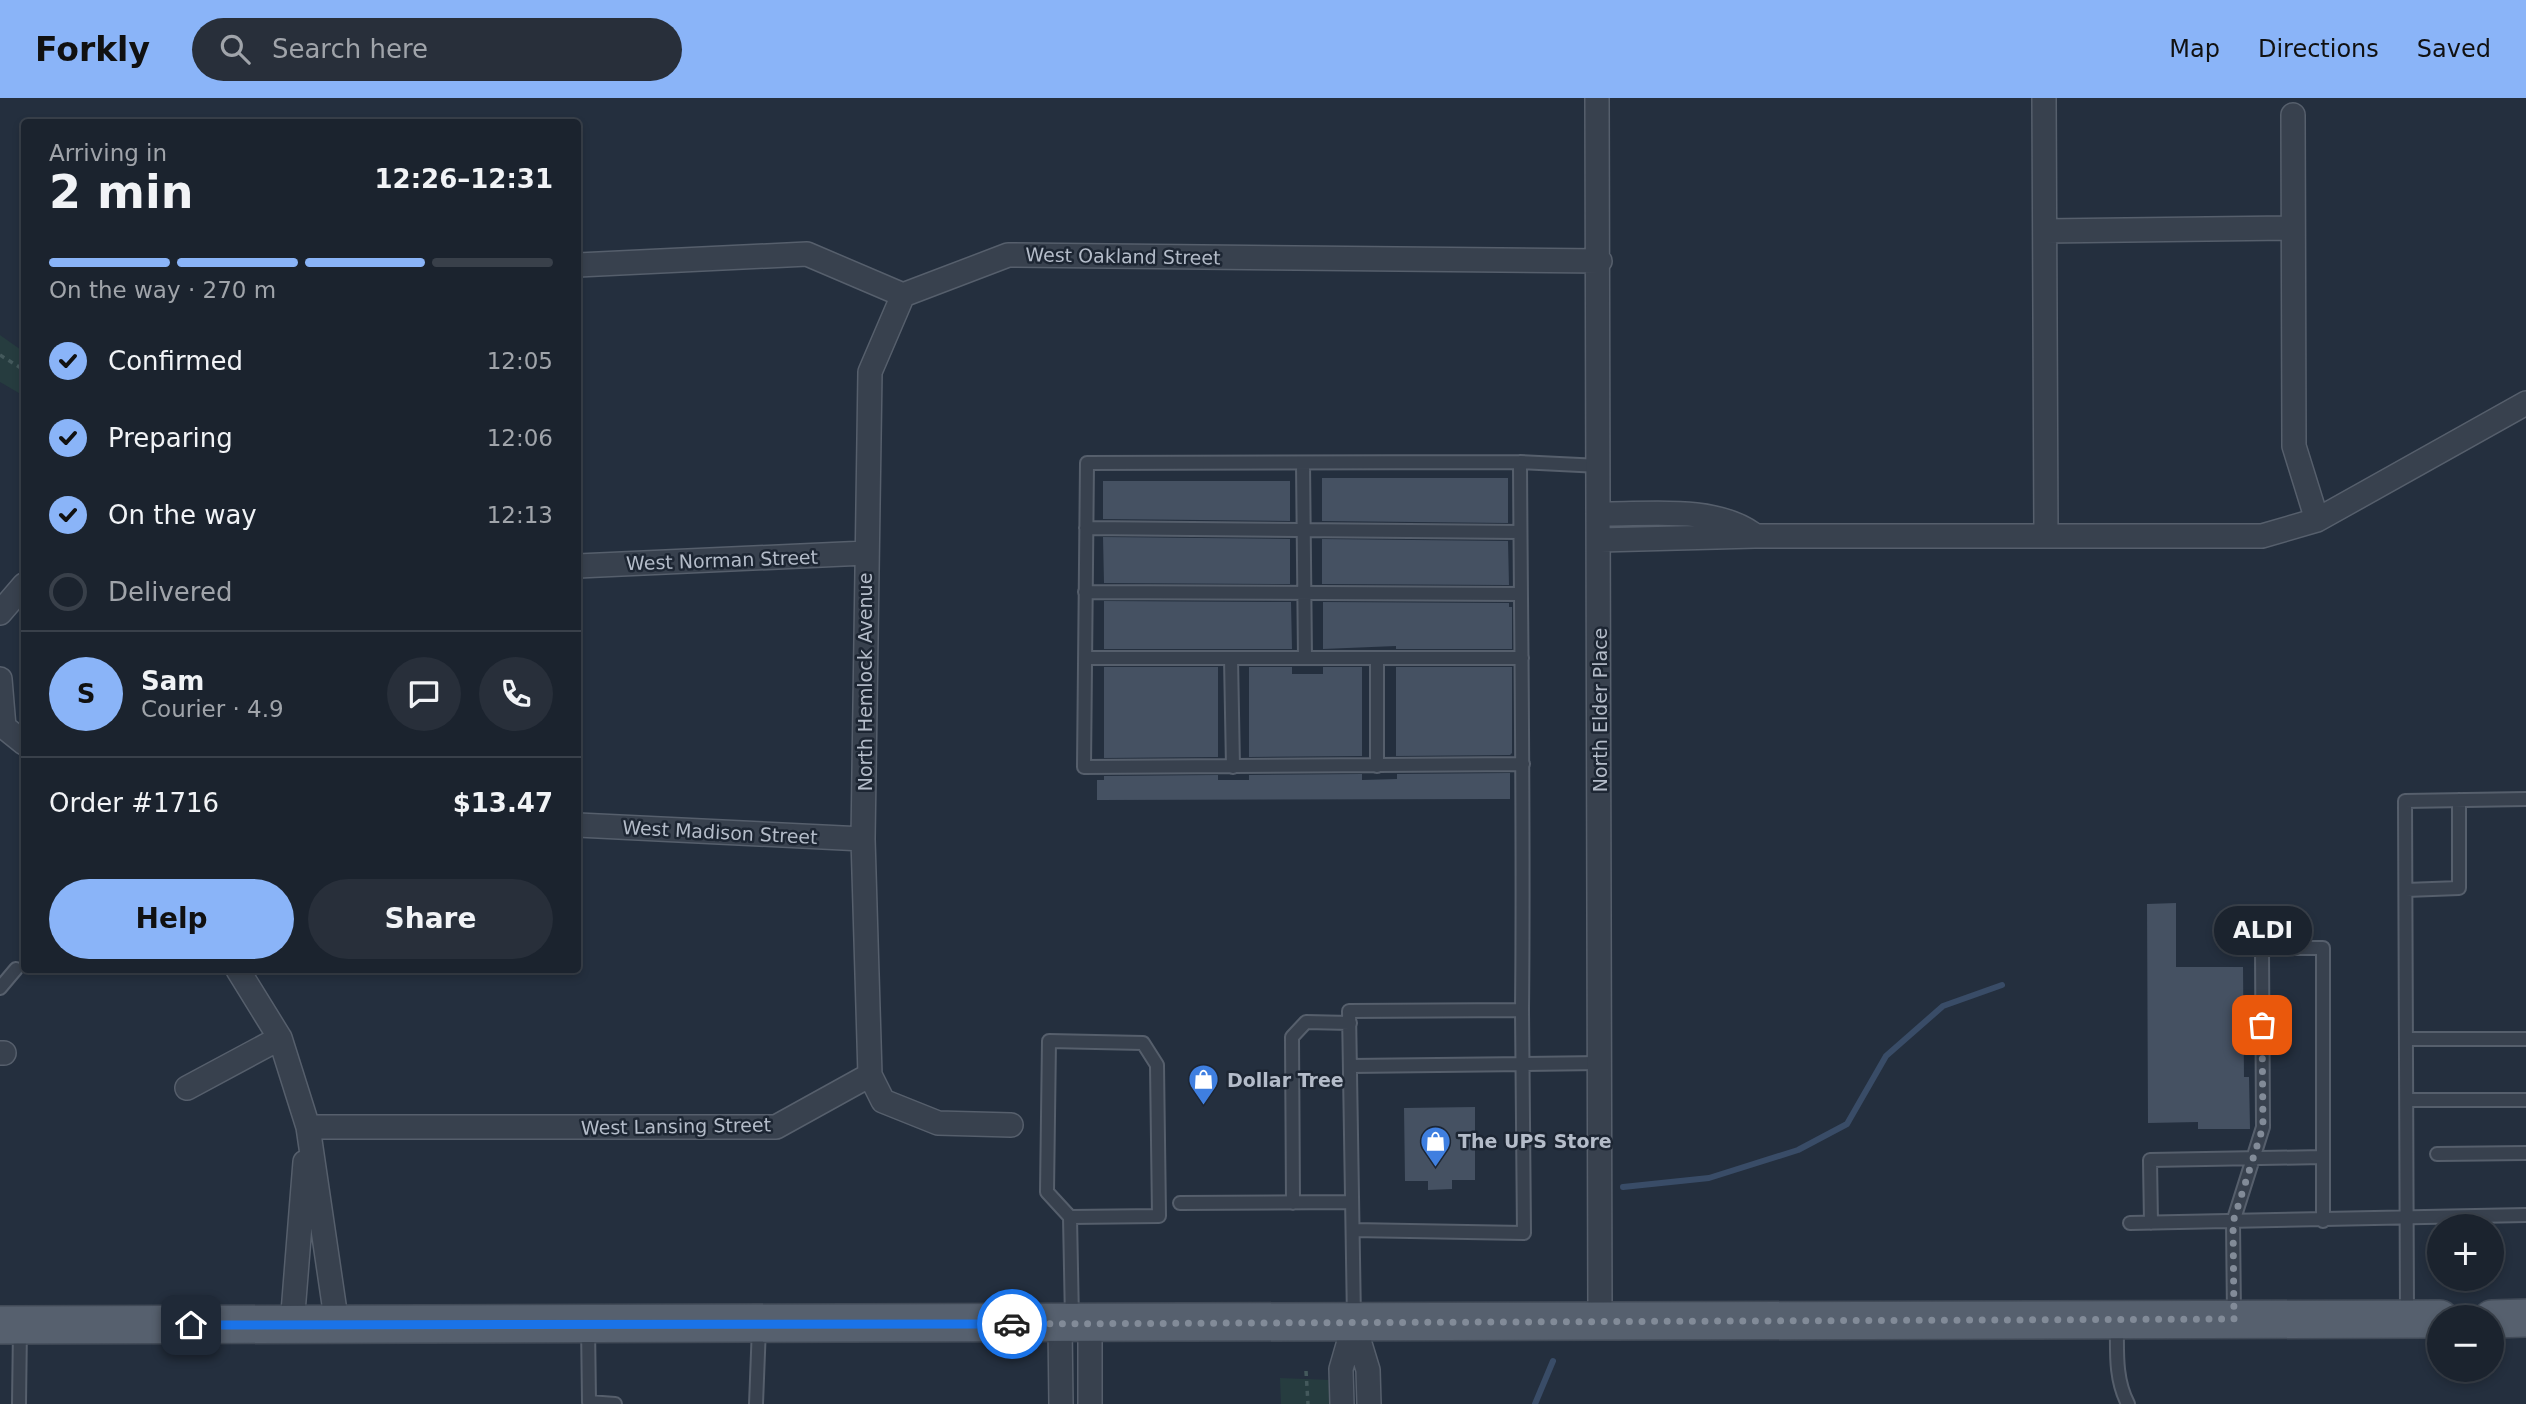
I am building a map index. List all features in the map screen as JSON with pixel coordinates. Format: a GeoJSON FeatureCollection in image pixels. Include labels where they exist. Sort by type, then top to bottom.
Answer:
{"type":"FeatureCollection","features":[{"type":"Feature","properties":{"kind":"main road"},"geometry":{"type":"LineString","coordinates":[[2504,1319],[2526,1318]]}},
{"type":"Feature","properties":{"kind":"main road"},"geometry":{"type":"LineString","coordinates":[[10,1325],[1354,1324],[2423,1319]]}},
{"type":"Feature","properties":{"kind":"street","name":"North Elder Place"},"geometry":{"type":"LineString","coordinates":[[1597,98],[1600,261],[1600,1322]]}},
{"type":"Feature","properties":{"kind":"street"},"geometry":{"type":"LineString","coordinates":[[2044,98],[2046,536]]}},
{"type":"Feature","properties":{"kind":"street"},"geometry":{"type":"LineString","coordinates":[[2293,115],[2294,446],[2317,520]]}},
{"type":"Feature","properties":{"kind":"street"},"geometry":{"type":"LineString","coordinates":[[2045,230],[2293,228]]}},
{"type":"Feature","properties":{"kind":"street"},"geometry":{"type":"LineString","coordinates":[[581,265],[807,254],[903,295]]}},
{"type":"Feature","properties":{"kind":"street","name":"West Oakland Street"},"geometry":{"type":"LineString","coordinates":[[903,295],[1008,255],[1600,261]]}},
{"type":"Feature","properties":{"kind":"street","name":"North Hemlock Avenue"},"geometry":{"type":"LineString","coordinates":[[870,1075],[863,839],[870,372],[903,295]]}},
{"type":"Feature","properties":{"kind":"street"},"geometry":{"type":"LineString","coordinates":[[1600,540],[1755,536],[2262,536],[2317,520],[2526,403]]}},
{"type":"Feature","properties":{"kind":"street"},"geometry":{"type":"LineString","coordinates":[[1600,514],[1696,515],[1743,527],[1755,536]]}},
{"type":"Feature","properties":{"kind":"street","name":"West Norman Street"},"geometry":{"type":"LineString","coordinates":[[581,566],[866,553]]}},
{"type":"Feature","properties":{"kind":"street"},"geometry":{"type":"LineString","coordinates":[[0,613],[21,588]]}},
{"type":"Feature","properties":{"kind":"street"},"geometry":{"type":"LineString","coordinates":[[0,679],[4,727],[21,741]]}},
{"type":"Feature","properties":{"kind":"street","name":"West Madison Street"},"geometry":{"type":"LineString","coordinates":[[581,825],[863,839]]}},
{"type":"Feature","properties":{"kind":"street"},"geometry":{"type":"LineString","coordinates":[[240,973],[280,1038],[308,1127],[337,1325]]}},
{"type":"Feature","properties":{"kind":"street"},"geometry":{"type":"LineString","coordinates":[[187,1088],[280,1038]]}},
{"type":"Feature","properties":{"kind":"street"},"geometry":{"type":"LineString","coordinates":[[870,1075],[883,1101],[938,1123],[1012,1125]]}},
{"type":"Feature","properties":{"kind":"street","name":"West Lansing Street"},"geometry":{"type":"LineString","coordinates":[[308,1127],[776,1127],[870,1075]]}},
{"type":"Feature","properties":{"kind":"street"},"geometry":{"type":"LineString","coordinates":[[292,1325],[308,1127]]}},
{"type":"Feature","properties":{"kind":"street"},"geometry":{"type":"LineString","coordinates":[[1061,1404],[1074,1324]]}},
{"type":"Feature","properties":{"kind":"street"},"geometry":{"type":"LineString","coordinates":[[1074,1324],[1090,1404]]}},
{"type":"Feature","properties":{"kind":"street"},"geometry":{"type":"LineString","coordinates":[[1342,1404],[1341,1369],[1354,1324]]}},
{"type":"Feature","properties":{"kind":"street"},"geometry":{"type":"LineString","coordinates":[[1354,1324],[1368,1370],[1368,1404]]}},
{"type":"Feature","properties":{"kind":"lane"},"geometry":{"type":"LineString","coordinates":[[1523,764],[1084,767],[1087,463],[1520,462],[1600,466]]}},
{"type":"Feature","properties":{"kind":"lane"},"geometry":{"type":"LineString","coordinates":[[1353,1230],[1524,1233],[1520,462]]}},
{"type":"Feature","properties":{"kind":"lane"},"geometry":{"type":"LineString","coordinates":[[1303,463],[1305,658]]}},
{"type":"Feature","properties":{"kind":"lane"},"geometry":{"type":"LineString","coordinates":[[1661,515],[1661,539]]}},
{"type":"Feature","properties":{"kind":"lane"},"geometry":{"type":"LineString","coordinates":[[1086,528],[1520,532]]}},
{"type":"Feature","properties":{"kind":"lane"},"geometry":{"type":"LineString","coordinates":[[1085,592],[1521,594]]}},
{"type":"Feature","properties":{"kind":"lane"},"geometry":{"type":"LineString","coordinates":[[1084,658],[1522,658]]}},
{"type":"Feature","properties":{"kind":"lane"},"geometry":{"type":"LineString","coordinates":[[1231,658],[1233,767]]}},
{"type":"Feature","properties":{"kind":"lane"},"geometry":{"type":"LineString","coordinates":[[1377,658],[1377,766]]}},
{"type":"Feature","properties":{"kind":"lane"},"geometry":{"type":"LineString","coordinates":[[2423,1319],[2407,1220],[2405,801],[2526,799]]}},
{"type":"Feature","properties":{"kind":"lane"},"geometry":{"type":"LineString","coordinates":[[2406,890],[2459,888],[2459,800]]}},
{"type":"Feature","properties":{"kind":"lane"},"geometry":{"type":"LineString","coordinates":[[2234,1319],[2233,1222],[2263,1127],[2262,947],[2323,947],[2323,1221]]}},
{"type":"Feature","properties":{"kind":"lane"},"geometry":{"type":"LineString","coordinates":[[0,988],[16,970]]}},
{"type":"Feature","properties":{"kind":"lane"},"geometry":{"type":"LineString","coordinates":[[1354,1324],[1349,1011],[1522,1010]]}},
{"type":"Feature","properties":{"kind":"lane"},"geometry":{"type":"LineString","coordinates":[[1293,1203],[1292,1037],[1306,1022],[1350,1023]]}},
{"type":"Feature","properties":{"kind":"lane"},"geometry":{"type":"LineString","coordinates":[[2406,1039],[2526,1039]]}},
{"type":"Feature","properties":{"kind":"lane"},"geometry":{"type":"LineString","coordinates":[[1070,1217],[1159,1216],[1157,1065],[1143,1044],[1049,1041],[1047,1192],[1070,1217],[1074,1324]]}},
{"type":"Feature","properties":{"kind":"lane"},"geometry":{"type":"LineString","coordinates":[[1350,1066],[1600,1063]]}},
{"type":"Feature","properties":{"kind":"lane"},"geometry":{"type":"LineString","coordinates":[[2407,1100],[2526,1100]]}},
{"type":"Feature","properties":{"kind":"lane"},"geometry":{"type":"LineString","coordinates":[[2437,1154],[2526,1153]]}},
{"type":"Feature","properties":{"kind":"lane"},"geometry":{"type":"LineString","coordinates":[[2151,1223],[2150,1160],[2323,1157]]}},
{"type":"Feature","properties":{"kind":"lane"},"geometry":{"type":"LineString","coordinates":[[1180,1203],[1352,1202]]}},
{"type":"Feature","properties":{"kind":"lane"},"geometry":{"type":"LineString","coordinates":[[2130,1223],[2407,1220],[2429,1216],[2526,1215]]}},
{"type":"Feature","properties":{"kind":"lane"},"geometry":{"type":"LineString","coordinates":[[2117,1320],[2117,1371],[2121,1390],[2128,1404]]}},
{"type":"Feature","properties":{"kind":"lane"},"geometry":{"type":"LineString","coordinates":[[756,1404],[760,1323]]}},
{"type":"Feature","properties":{"kind":"lane"},"geometry":{"type":"LineString","coordinates":[[10,1325],[19,1404]]}},
{"type":"Feature","properties":{"kind":"lane"},"geometry":{"type":"LineString","coordinates":[[588,1325],[587,1403],[615,1404]]}},
{"type":"Feature","properties":{"kind":"path"},"geometry":{"type":"LineString","coordinates":[[0,355],[21,368]]}},
{"type":"Feature","properties":{"kind":"path"},"geometry":{"type":"LineString","coordinates":[[1306,1371],[1308,1404]]}},
{"type":"Feature","properties":{"kind":"green space"},"geometry":{"type":"Polygon","coordinates":[[[0,335],[21,350],[21,394],[0,382],[0,335]]]}},
{"type":"Feature","properties":{"kind":"green space"},"geometry":{"type":"Polygon","coordinates":[[[1280,1378],[1331,1380],[1334,1404],[1281,1404],[1280,1378]]]}},
{"type":"Feature","properties":{"kind":"building"},"geometry":{"type":"Polygon","coordinates":[[[1322,478],[1508,478],[1508,523],[1322,521],[1322,478]]]}},
{"type":"Feature","properties":{"kind":"building"},"geometry":{"type":"Polygon","coordinates":[[[1103,481],[1290,481],[1290,521],[1103,519],[1103,481]]]}},
{"type":"Feature","properties":{"kind":"building"},"geometry":{"type":"Polygon","coordinates":[[[1103,537],[1290,539],[1290,584],[1104,583],[1103,537]]]}},
{"type":"Feature","properties":{"kind":"building"},"geometry":{"type":"Polygon","coordinates":[[[1322,539],[1508,541],[1509,585],[1322,584],[1322,539]]]}},
{"type":"Feature","properties":{"kind":"building"},"geometry":{"type":"Polygon","coordinates":[[[1104,601],[1291,602],[1292,649],[1104,649],[1104,601]]]}},
{"type":"Feature","properties":{"kind":"building"},"geometry":{"type":"Polygon","coordinates":[[[1323,602],[1509,603],[1509,607],[1512,607],[1512,649],[1396,649],[1396,646],[1323,649],[1323,602]]]}},
{"type":"Feature","properties":{"kind":"building"},"geometry":{"type":"Polygon","coordinates":[[[1104,667],[1218,667],[1218,757],[1104,758],[1104,667]]]}},
{"type":"Feature","properties":{"kind":"building"},"geometry":{"type":"Polygon","coordinates":[[[1249,667],[1292,667],[1292,674],[1323,674],[1323,667],[1362,667],[1362,756],[1249,757],[1249,667]]]}},
{"type":"Feature","properties":{"kind":"building"},"geometry":{"type":"Polygon","coordinates":[[[1396,667],[1512,667],[1512,753],[1396,756],[1396,667]]]}},
{"type":"Feature","properties":{"kind":"building"},"geometry":{"type":"Polygon","coordinates":[[[1510,773],[1510,799],[1097,800],[1097,780],[1104,780],[1104,776],[1218,775],[1218,780],[1249,780],[1249,775],[1362,774],[1362,780],[1397,779],[1397,774],[1510,773]]]}},
{"type":"Feature","properties":{"kind":"building"},"geometry":{"type":"Polygon","coordinates":[[[2176,903],[2176,967],[2243,967],[2244,1077],[2249,1077],[2250,1129],[2198,1129],[2198,1122],[2148,1123],[2147,904],[2176,903]]]}},
{"type":"Feature","properties":{"kind":"building"},"geometry":{"type":"Polygon","coordinates":[[[1475,1107],[1475,1180],[1452,1180],[1452,1189],[1428,1190],[1428,1181],[1405,1181],[1404,1108],[1475,1107]]]}},
{"type":"Feature","properties":{"kind":"waterway"},"geometry":{"type":"LineString","coordinates":[[1623,1187],[1709,1178],[1798,1150],[1847,1124],[1886,1056],[1943,1006],[2002,985]]}},
{"type":"Feature","properties":{"kind":"waterway"},"geometry":{"type":"LineString","coordinates":[[1535,1404],[1553,1361]]}},
{"type":"Feature","properties":{"kind":"way so far"},"geometry":{"type":"LineString","coordinates":[[1012,1324],[2234,1319],[2233,1222],[2263,1127],[2262,1025]]}},
{"type":"Feature","properties":{"kind":"place","name":"ALDI"},"geometry":{"type":"Point","coordinates":[2262,1025]}},
{"type":"Feature","properties":{"kind":"place","name":"Dollar Tree"},"geometry":{"type":"Point","coordinates":[1204,1107]}},
{"type":"Feature","properties":{"kind":"place","name":"The UPS Store"},"geometry":{"type":"Point","coordinates":[1435,1168]}},
{"type":"Feature","properties":{"kind":"route"},"geometry":{"type":"LineString","coordinates":[[191,1325],[1012,1324]]}}]}
